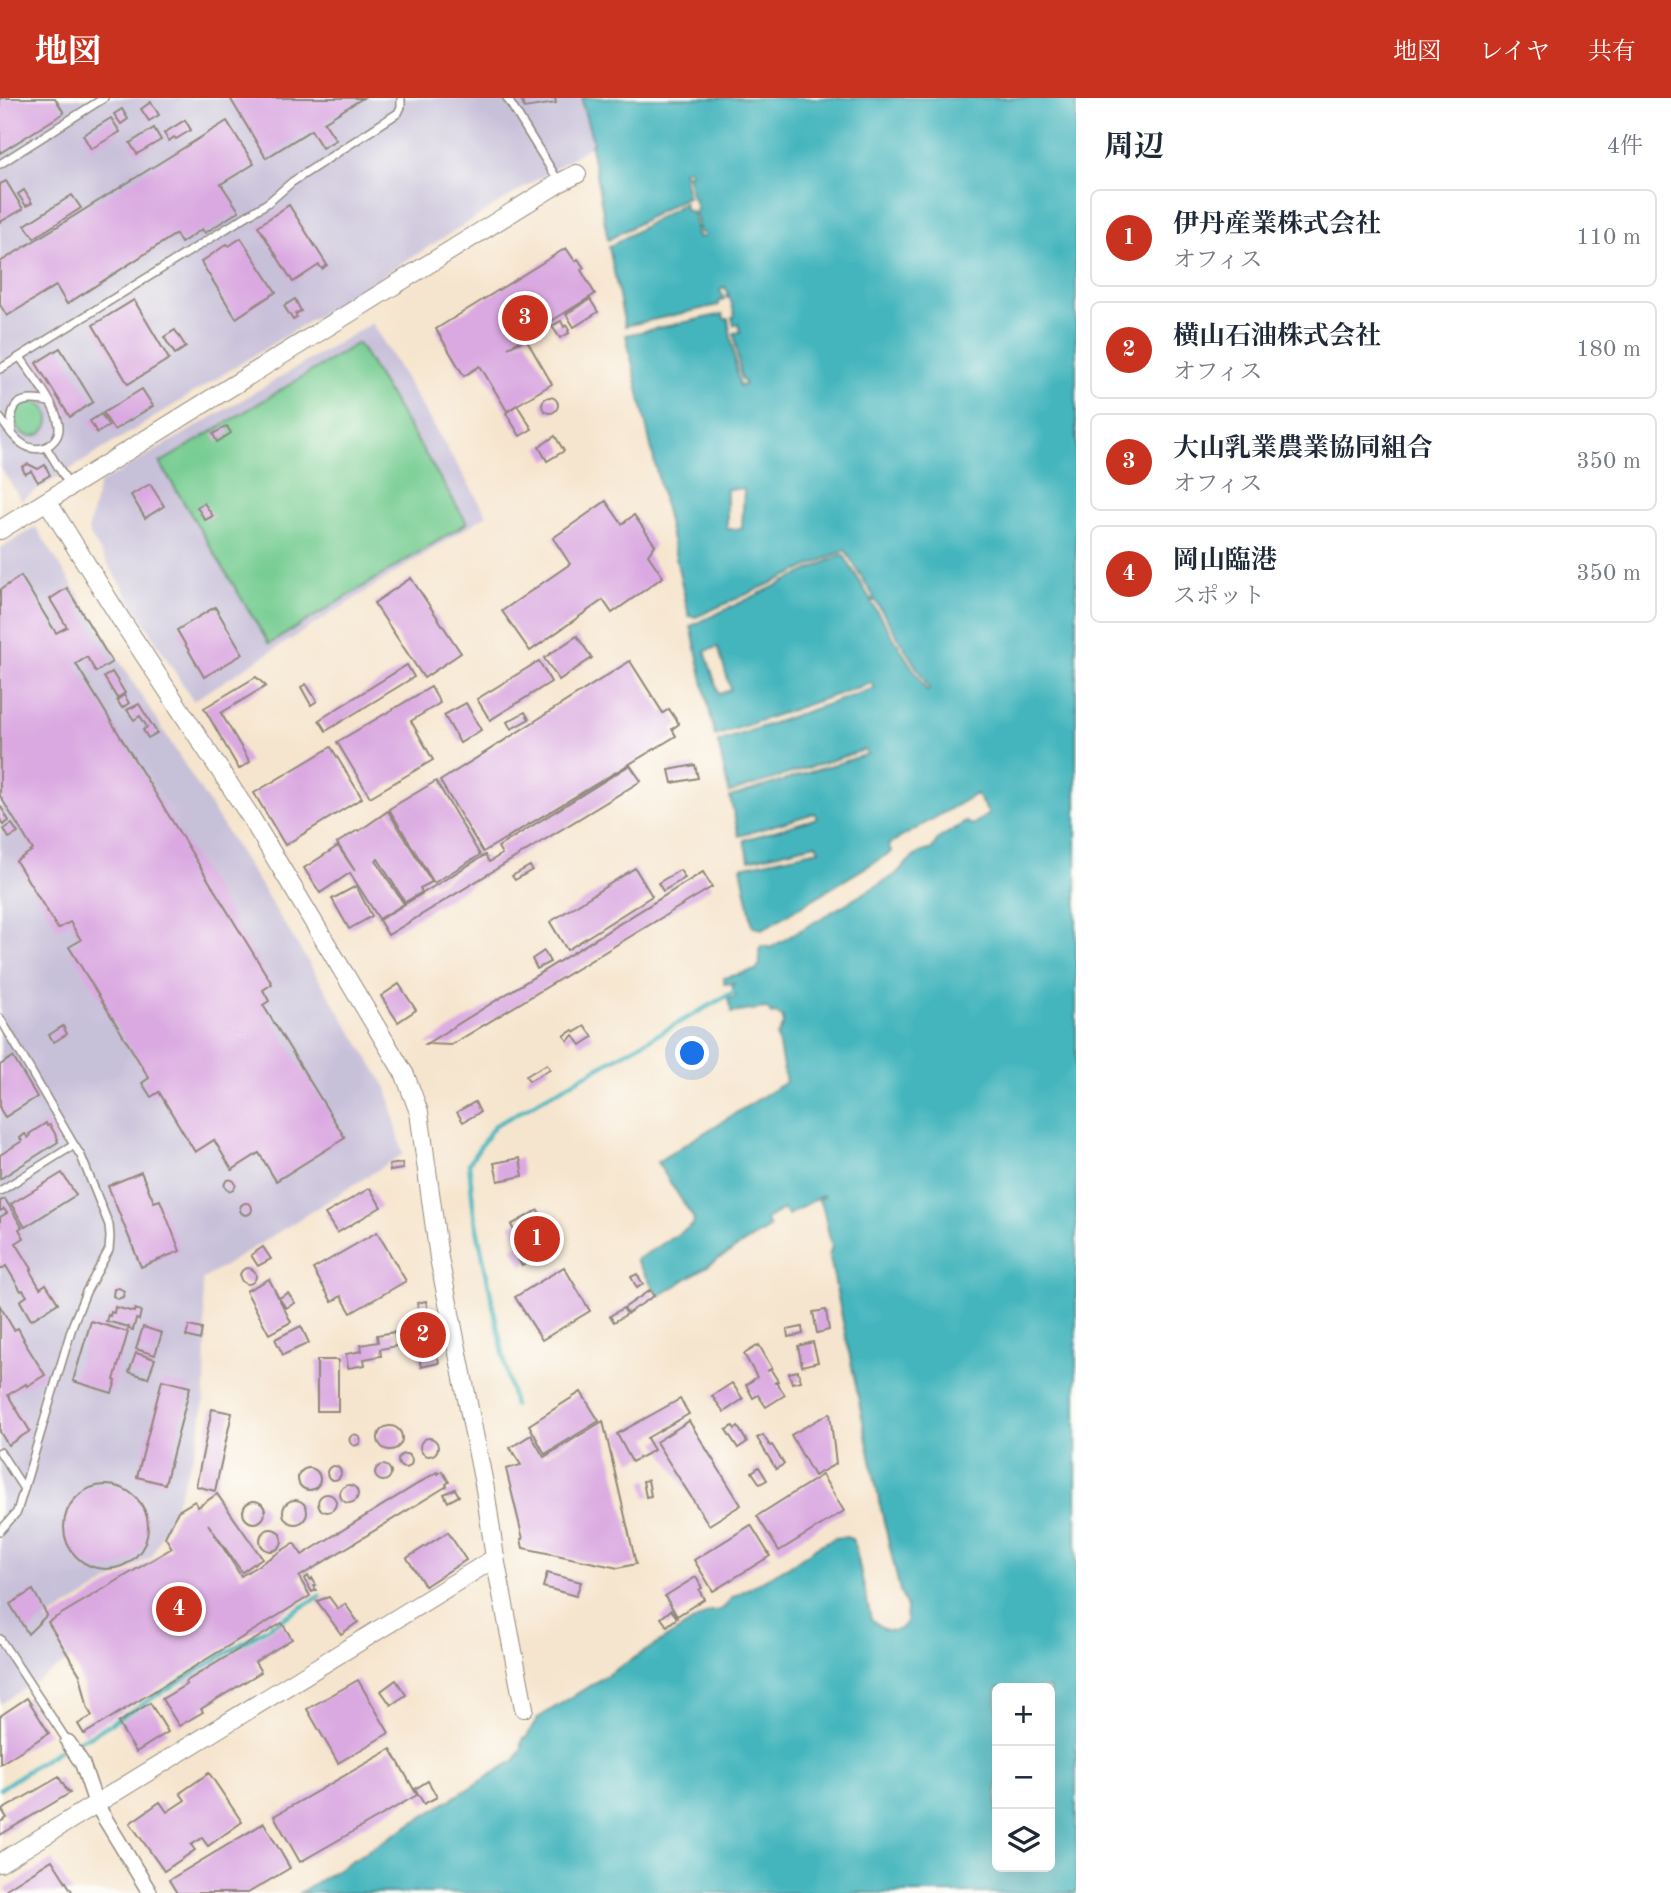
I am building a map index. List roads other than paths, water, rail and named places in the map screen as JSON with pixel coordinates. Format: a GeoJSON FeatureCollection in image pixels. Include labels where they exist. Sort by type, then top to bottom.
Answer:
{"type":"FeatureCollection","features":[{"type":"Feature","properties":{"kind":"street"},"geometry":{"type":"LineString","coordinates":[[1,526],[47,501],[577,174]]}},
{"type":"Feature","properties":{"kind":"street"},"geometry":{"type":"LineString","coordinates":[[47,501],[250,816],[405,1075],[419,1112],[439,1258],[485,1489],[495,1558],[524,1708]]}},
{"type":"Feature","properties":{"kind":"street"},"geometry":{"type":"LineString","coordinates":[[0,1863],[495,1558]]}},
{"type":"Feature","properties":{"kind":"street"},"geometry":{"type":"LineString","coordinates":[[71,1746],[82,1763],[96,1804],[150,1893]]}},
{"type":"Feature","properties":{"kind":"lane"},"geometry":{"type":"LineString","coordinates":[[0,164],[104,98]]}},
{"type":"Feature","properties":{"kind":"lane"},"geometry":{"type":"LineString","coordinates":[[0,369],[269,202],[292,182],[398,113],[401,98]]}},
{"type":"Feature","properties":{"kind":"lane"},"geometry":{"type":"LineString","coordinates":[[507,98],[559,183]]}},
{"type":"Feature","properties":{"kind":"lane"},"geometry":{"type":"LineString","coordinates":[[0,418],[12,435],[30,449],[46,447],[55,439],[59,430],[58,420],[49,402],[20,357]]}},
{"type":"Feature","properties":{"kind":"lane"},"geometry":{"type":"LineString","coordinates":[[12,435],[11,417],[18,404],[30,399],[49,402]]}},
{"type":"Feature","properties":{"kind":"lane"},"geometry":{"type":"LineString","coordinates":[[46,447],[70,486]]}},
{"type":"Feature","properties":{"kind":"lane"},"geometry":{"type":"LineString","coordinates":[[0,1018],[80,1156],[109,1225],[110,1237],[108,1250],[73,1324],[17,1512],[0,1531]]}},
{"type":"Feature","properties":{"kind":"lane"},"geometry":{"type":"LineString","coordinates":[[0,1191],[74,1145]]}},
{"type":"Feature","properties":{"kind":"lane"},"geometry":{"type":"LineString","coordinates":[[0,1452],[24,1489]]}},
{"type":"Feature","properties":{"kind":"lane"},"geometry":{"type":"LineString","coordinates":[[0,1639],[71,1746]]}},
{"type":"Feature","properties":{"kind":"water"},"geometry":{"type":"Polygon","coordinates":[[[582,98],[1076,98],[1076,1893],[299,1893],[515,1760],[523,1746],[521,1744],[524,1738],[538,1718],[710,1611],[723,1608],[731,1598],[835,1538],[852,1539],[871,1619],[883,1629],[893,1631],[900,1629],[906,1622],[907,1608],[900,1591],[879,1500],[829,1253],[832,1248],[823,1208],[818,1199],[824,1197],[823,1195],[788,1215],[783,1209],[765,1220],[770,1227],[659,1296],[636,1260],[693,1225],[694,1219],[657,1162],[786,1082],[777,1036],[783,1025],[783,1018],[776,1013],[771,1014],[765,1008],[732,1013],[728,999],[736,996],[732,986],[734,983],[724,984],[724,978],[756,970],[760,964],[761,946],[770,948],[895,875],[911,859],[932,849],[938,839],[966,822],[972,825],[989,814],[976,794],[888,845],[891,852],[763,929],[753,927],[741,867],[819,850],[816,844],[749,860],[744,840],[817,818],[815,813],[739,836],[730,797],[868,754],[864,750],[729,793],[718,742],[875,688],[871,683],[715,736],[691,626],[843,554],[871,600],[874,597],[845,550],[696,617],[689,616],[626,335],[723,314],[724,319],[728,319],[739,386],[745,385],[741,380],[734,333],[740,332],[738,324],[734,325],[732,318],[735,316],[725,287],[720,290],[724,299],[719,301],[719,305],[625,326],[609,247],[684,203],[686,211],[692,211],[698,237],[704,237],[704,233],[700,233],[695,210],[697,209],[687,174],[691,173],[689,169],[683,171],[688,197],[608,240],[591,146],[593,141],[582,98]],[[727,489],[727,529],[742,529],[744,489],[727,489]],[[875,600],[871,602],[927,691],[929,688],[875,600]],[[718,647],[705,651],[719,694],[731,690],[718,647]]]}},
{"type":"Feature","properties":{"kind":"waterway"},"geometry":{"type":"LineString","coordinates":[[514,1406],[474,1214],[469,1163],[494,1126],[739,989]]}},
{"type":"Feature","properties":{"kind":"waterway"},"geometry":{"type":"LineString","coordinates":[[0,1789],[56,1752],[90,1736],[320,1596]]}},
{"type":"Feature","properties":{"kind":"place","name":"大山乳業農業協同組合"},"geometry":{"type":"Point","coordinates":[525,318]}},
{"type":"Feature","properties":{"kind":"place","name":"伊丹産業株式会社"},"geometry":{"type":"Point","coordinates":[537,1239]}},
{"type":"Feature","properties":{"kind":"place","name":"横山石油株式会社"},"geometry":{"type":"Point","coordinates":[423,1335]}},
{"type":"Feature","properties":{"kind":"place","name":"岡山臨港"},"geometry":{"type":"Point","coordinates":[179,1609]}}]}
